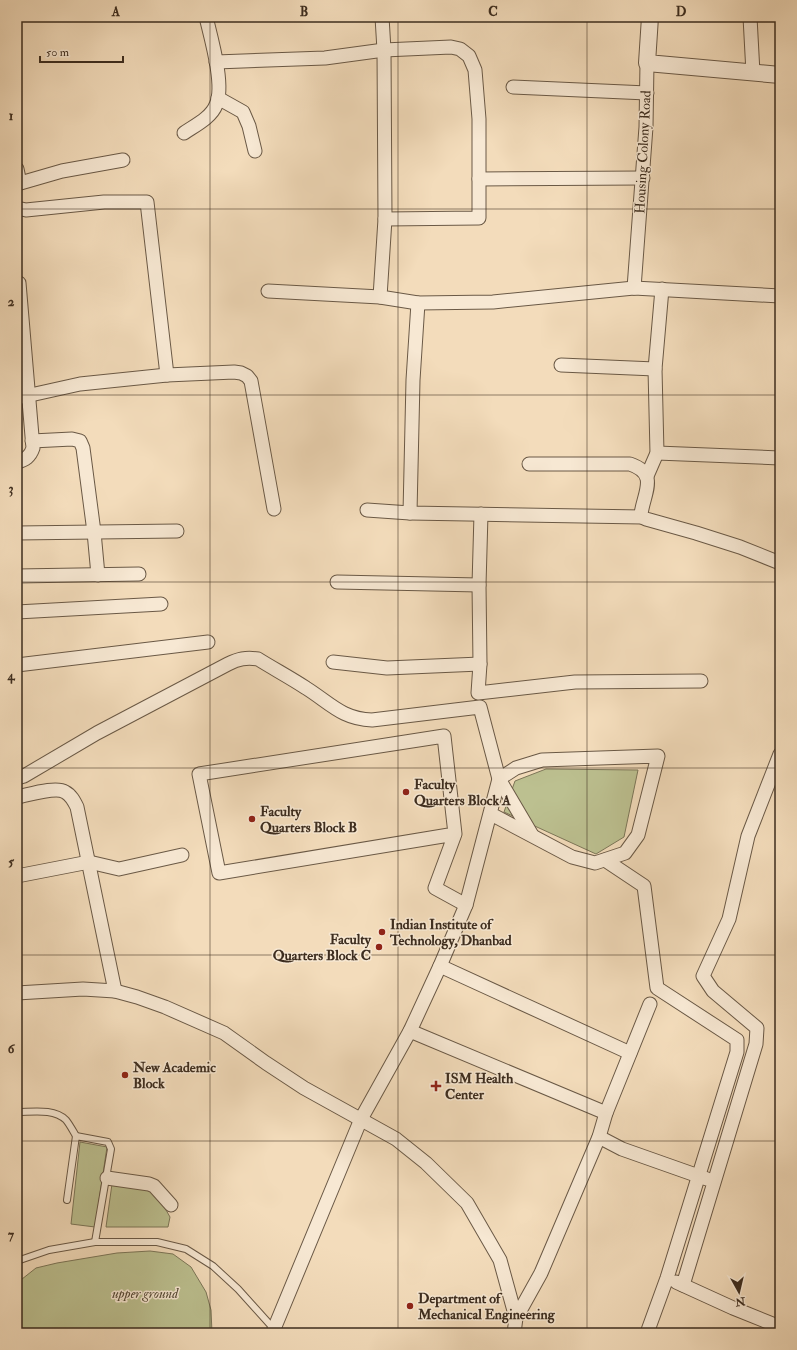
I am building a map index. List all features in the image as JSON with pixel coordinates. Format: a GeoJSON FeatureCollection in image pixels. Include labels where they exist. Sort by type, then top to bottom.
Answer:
{"type":"FeatureCollection","features":[{"type":"Feature","properties":{"kind":"street"},"geometry":{"type":"LineString","coordinates":[[184,133],[207,117],[216,106],[220,92],[216,62],[206,17]]}},
{"type":"Feature","properties":{"kind":"street"},"geometry":{"type":"LineString","coordinates":[[380,297],[385,219],[384,50],[382,17]]}},
{"type":"Feature","properties":{"kind":"street","name":"Housing Colony Road"},"geometry":{"type":"LineString","coordinates":[[634,288],[646,127],[647,63],[650,17]]}},
{"type":"Feature","properties":{"kind":"street"},"geometry":{"type":"LineString","coordinates":[[750,17],[753,73]]}},
{"type":"Feature","properties":{"kind":"street"},"geometry":{"type":"LineString","coordinates":[[216,62],[325,58],[384,50],[451,47],[460,50],[469,56],[475,70],[479,119],[479,218],[385,219]]}},
{"type":"Feature","properties":{"kind":"street"},"geometry":{"type":"LineString","coordinates":[[647,63],[780,75]]}},
{"type":"Feature","properties":{"kind":"street"},"geometry":{"type":"LineString","coordinates":[[513,87],[647,93]]}},
{"type":"Feature","properties":{"kind":"street"},"geometry":{"type":"LineString","coordinates":[[218,98],[242,112],[249,126],[255,151]]}},
{"type":"Feature","properties":{"kind":"street"},"geometry":{"type":"LineString","coordinates":[[17,169],[18,183],[62,171],[123,160]]}},
{"type":"Feature","properties":{"kind":"street"},"geometry":{"type":"LineString","coordinates":[[479,179],[642,178]]}},
{"type":"Feature","properties":{"kind":"street"},"geometry":{"type":"LineString","coordinates":[[17,208],[26,210],[104,202],[147,202],[166,375]]}},
{"type":"Feature","properties":{"kind":"street"},"geometry":{"type":"LineString","coordinates":[[17,462],[30,455],[32,448],[32,441],[22,397],[19,283]]}},
{"type":"Feature","properties":{"kind":"street"},"geometry":{"type":"LineString","coordinates":[[268,291],[380,297],[418,303],[493,302],[634,288],[780,296]]}},
{"type":"Feature","properties":{"kind":"street"},"geometry":{"type":"LineString","coordinates":[[642,517],[642,510],[648,486],[647,476],[657,453],[655,369],[662,289]]}},
{"type":"Feature","properties":{"kind":"street"},"geometry":{"type":"LineString","coordinates":[[410,512],[413,380],[418,303]]}},
{"type":"Feature","properties":{"kind":"street"},"geometry":{"type":"LineString","coordinates":[[561,365],[655,369]]}},
{"type":"Feature","properties":{"kind":"street"},"geometry":{"type":"LineString","coordinates":[[22,397],[80,384],[166,375],[225,371],[241,373],[247,376],[251,381],[274,509]]}},
{"type":"Feature","properties":{"kind":"street"},"geometry":{"type":"LineString","coordinates":[[32,441],[72,439],[80,441],[83,448],[98,575]]}},
{"type":"Feature","properties":{"kind":"street"},"geometry":{"type":"LineString","coordinates":[[657,453],[780,458]]}},
{"type":"Feature","properties":{"kind":"street"},"geometry":{"type":"LineString","coordinates":[[529,464],[630,464],[636,466],[647,476]]}},
{"type":"Feature","properties":{"kind":"street"},"geometry":{"type":"LineString","coordinates":[[367,510],[642,517],[649,521],[696,533],[733,545],[780,563]]}},
{"type":"Feature","properties":{"kind":"street"},"geometry":{"type":"LineString","coordinates":[[481,514],[479,585],[480,664],[478,693],[575,682],[701,681]]}},
{"type":"Feature","properties":{"kind":"street"},"geometry":{"type":"LineString","coordinates":[[17,533],[177,531]]}},
{"type":"Feature","properties":{"kind":"street"},"geometry":{"type":"LineString","coordinates":[[17,576],[138,574]]}},
{"type":"Feature","properties":{"kind":"street"},"geometry":{"type":"LineString","coordinates":[[337,582],[479,585]]}},
{"type":"Feature","properties":{"kind":"street"},"geometry":{"type":"LineString","coordinates":[[17,612],[161,604]]}},
{"type":"Feature","properties":{"kind":"street"},"geometry":{"type":"LineString","coordinates":[[17,665],[208,642]]}},
{"type":"Feature","properties":{"kind":"street"},"geometry":{"type":"LineString","coordinates":[[17,778],[24,776],[103,729],[228,664],[245,658],[258,660],[306,688],[343,714],[360,720],[372,720],[480,707],[500,779],[532,835]]}},
{"type":"Feature","properties":{"kind":"street"},"geometry":{"type":"LineString","coordinates":[[334,662],[387,668],[480,664]]}},
{"type":"Feature","properties":{"kind":"street"},"geometry":{"type":"LineString","coordinates":[[455,834],[219,873],[199,774],[444,736],[455,834],[435,888],[466,905]]}},
{"type":"Feature","properties":{"kind":"street"},"geometry":{"type":"LineString","coordinates":[[683,1285],[756,1044],[757,1028],[713,991],[703,976],[729,919],[748,836],[780,754]]}},
{"type":"Feature","properties":{"kind":"street"},"geometry":{"type":"LineString","coordinates":[[276,1331],[361,1119],[410,1031],[466,905],[500,779],[516,768],[542,760],[658,756],[638,836],[625,853],[605,860],[595,863],[572,857],[491,814]]}},
{"type":"Feature","properties":{"kind":"street"},"geometry":{"type":"LineString","coordinates":[[17,797],[50,790],[63,790],[70,795],[77,806],[115,991]]}},
{"type":"Feature","properties":{"kind":"street"},"geometry":{"type":"LineString","coordinates":[[17,876],[89,862],[119,869],[182,855]]}},
{"type":"Feature","properties":{"kind":"street"},"geometry":{"type":"LineString","coordinates":[[605,860],[644,886],[657,988],[737,1040],[737,1052],[699,1176],[667,1278],[647,1333]]}},
{"type":"Feature","properties":{"kind":"street"},"geometry":{"type":"LineString","coordinates":[[440,966],[630,1053]]}},
{"type":"Feature","properties":{"kind":"street"},"geometry":{"type":"LineString","coordinates":[[17,993],[82,989],[115,991],[166,1007],[224,1033],[304,1088],[396,1139],[426,1163],[467,1203],[500,1260],[516,1318]]}},
{"type":"Feature","properties":{"kind":"street"},"geometry":{"type":"LineString","coordinates":[[514,1333],[516,1318],[541,1273],[599,1137],[606,1113],[650,1004]]}},
{"type":"Feature","properties":{"kind":"street"},"geometry":{"type":"LineString","coordinates":[[410,1031],[606,1113]]}},
{"type":"Feature","properties":{"kind":"street"},"geometry":{"type":"LineString","coordinates":[[599,1137],[622,1149],[714,1182]]}},
{"type":"Feature","properties":{"kind":"street"},"geometry":{"type":"LineString","coordinates":[[107,1178],[154,1186],[171,1205]]}},
{"type":"Feature","properties":{"kind":"street"},"geometry":{"type":"LineString","coordinates":[[667,1278],[733,1308],[780,1327]]}},
{"type":"Feature","properties":{"kind":"lane"},"geometry":{"type":"LineString","coordinates":[[17,1112],[50,1112],[59,1115],[66,1120],[76,1136],[67,1200]]}},
{"type":"Feature","properties":{"kind":"lane"},"geometry":{"type":"LineString","coordinates":[[76,1136],[108,1142],[111,1149],[95,1242]]}},
{"type":"Feature","properties":{"kind":"lane"},"geometry":{"type":"LineString","coordinates":[[17,1261],[49,1250],[95,1242],[157,1242],[186,1249],[213,1266],[238,1289],[276,1331]]}},
{"type":"Feature","properties":{"kind":"green space"},"geometry":{"type":"Polygon","coordinates":[[[546,769],[638,770],[624,837],[596,854],[504,812],[515,781],[546,769]]]}},
{"type":"Feature","properties":{"kind":"green space"},"geometry":{"type":"Polygon","coordinates":[[[80,1142],[107,1147],[95,1227],[71,1224],[80,1142]]]}},
{"type":"Feature","properties":{"kind":"green space"},"geometry":{"type":"Polygon","coordinates":[[[112,1184],[154,1189],[170,1217],[168,1227],[106,1227],[112,1184]]]}},
{"type":"Feature","properties":{"kind":"green space","name":"upper ground"},"geometry":{"type":"Polygon","coordinates":[[[150,1251],[173,1254],[191,1267],[206,1292],[211,1310],[212,1333],[17,1333],[17,1283],[36,1268],[117,1253],[150,1251]]]}},
{"type":"Feature","properties":{"kind":"place","name":"Faculty Quarters Block A"},"geometry":{"type":"Point","coordinates":[406,792]}},
{"type":"Feature","properties":{"kind":"place","name":"Faculty Quarters Block B"},"geometry":{"type":"Point","coordinates":[252,819]}},
{"type":"Feature","properties":{"kind":"place","name":"Indian Institute of Technology, Dhanbad"},"geometry":{"type":"Point","coordinates":[382,932]}},
{"type":"Feature","properties":{"kind":"place","name":"Faculty Quarters Block C"},"geometry":{"type":"Point","coordinates":[379,947]}},
{"type":"Feature","properties":{"kind":"place","name":"New Academic Block"},"geometry":{"type":"Point","coordinates":[125,1075]}},
{"type":"Feature","properties":{"kind":"place","name":"ISM Health Center"},"geometry":{"type":"Point","coordinates":[436,1086]}},
{"type":"Feature","properties":{"kind":"place","name":"Department of Mechanical Engineering"},"geometry":{"type":"Point","coordinates":[410,1306]}}]}
